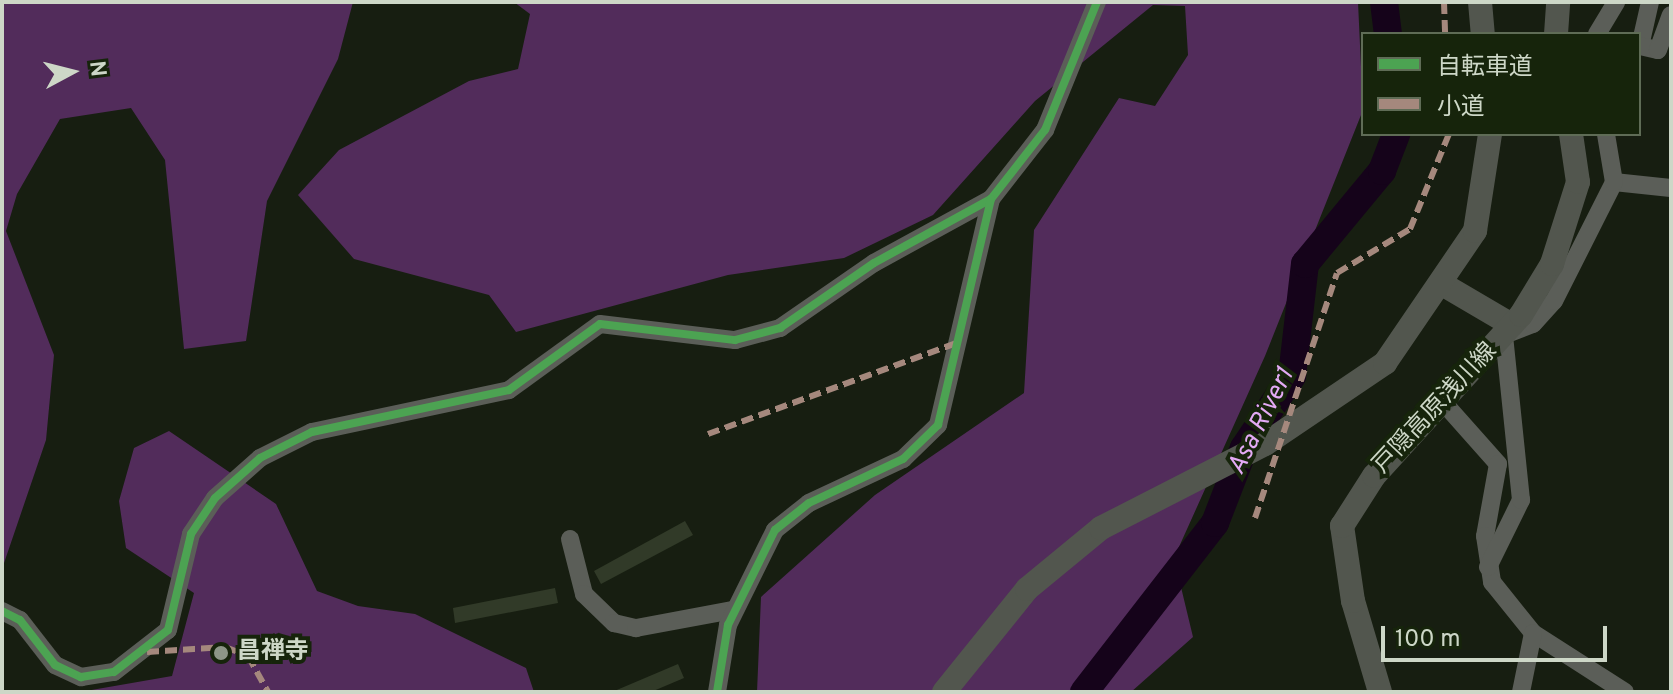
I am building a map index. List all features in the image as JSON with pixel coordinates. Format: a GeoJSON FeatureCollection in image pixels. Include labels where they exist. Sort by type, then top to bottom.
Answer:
{"type":"FeatureCollection","features":[{"type":"Feature","properties":{"kind":"main road"},"geometry":{"type":"LineString","coordinates":[[1480,2],[1483,32]]}},
{"type":"Feature","properties":{"kind":"main road"},"geometry":{"type":"LineString","coordinates":[[1556,32],[1558,2]]}},
{"type":"Feature","properties":{"kind":"main road"},"geometry":{"type":"LineString","coordinates":[[944,692],[1027,589],[1101,528],[1265,444],[1385,363],[1442,284],[1475,231],[1490,136]]}},
{"type":"Feature","properties":{"kind":"main road","name":"戸隠高原浅川線"},"geometry":{"type":"LineString","coordinates":[[1380,692],[1353,601],[1342,526],[1374,476],[1508,330],[1552,264],[1578,182],[1571,136]]}},
{"type":"Feature","properties":{"kind":"main road"},"geometry":{"type":"LineString","coordinates":[[1442,284],[1508,330]]}},
{"type":"Feature","properties":{"kind":"street"},"geometry":{"type":"LineString","coordinates":[[717,692],[720,647],[733,610],[775,530],[809,503],[903,459],[938,425],[991,199],[1058,106],[1097,2]]}},
{"type":"Feature","properties":{"kind":"street"},"geometry":{"type":"LineString","coordinates":[[1598,32],[1616,2]]}},
{"type":"Feature","properties":{"kind":"street"},"geometry":{"type":"LineString","coordinates":[[1641,42],[1650,2]]}},
{"type":"Feature","properties":{"kind":"street"},"geometry":{"type":"LineString","coordinates":[[1641,46],[1658,50],[1671,15]]}},
{"type":"Feature","properties":{"kind":"street"},"geometry":{"type":"LineString","coordinates":[[1488,567],[1521,500],[1508,330],[1533,324],[1554,301],[1614,182],[1606,136]]}},
{"type":"Feature","properties":{"kind":"street"},"geometry":{"type":"LineString","coordinates":[[1614,182],[1671,188]]}},
{"type":"Feature","properties":{"kind":"street"},"geometry":{"type":"LineString","coordinates":[[2,611],[20,620],[55,665],[81,677],[114,672],[168,630],[191,534],[215,498],[260,458],[312,432],[509,390],[600,324],[758,339],[991,199]]}},
{"type":"Feature","properties":{"kind":"street"},"geometry":{"type":"LineString","coordinates":[[1443,402],[1498,464],[1485,536],[1488,567],[1533,633],[1625,692]]}},
{"type":"Feature","properties":{"kind":"street"},"geometry":{"type":"LineString","coordinates":[[570,539],[584,594],[614,623],[636,628],[733,610]]}},
{"type":"Feature","properties":{"kind":"street"},"geometry":{"type":"LineString","coordinates":[[1521,692],[1533,633]]}},
{"type":"Feature","properties":{"kind":"shaded area"},"geometry":{"type":"Polygon","coordinates":[[[2,2],[353,2],[338,59],[267,201],[246,341],[184,349],[165,160],[131,108],[60,119],[17,194],[6,231],[54,355],[46,440],[2,569],[2,2]]]}},
{"type":"Feature","properties":{"kind":"shaded area"},"geometry":{"type":"Polygon","coordinates":[[[514,2],[1358,2],[1361,115],[1265,356],[1174,558],[1193,637],[1131,692],[757,692],[761,597],[875,495],[1024,393],[1034,230],[1119,98],[1155,106],[1188,55],[1185,6],[1153,5],[1035,101],[933,215],[844,258],[728,275],[516,332],[489,295],[354,259],[298,195],[339,150],[469,81],[518,69],[530,14],[514,2]]]}},
{"type":"Feature","properties":{"kind":"shaded area"},"geometry":{"type":"Polygon","coordinates":[[[169,431],[276,504],[317,591],[358,606],[415,614],[526,668],[534,692],[80,692],[172,676],[194,593],[126,548],[119,501],[134,448],[169,431]]]}},
{"type":"Feature","properties":{"kind":"building"},"geometry":{"type":"Polygon","coordinates":[[[685,521],[693,535],[601,584],[594,571],[685,521]]]}},
{"type":"Feature","properties":{"kind":"building"},"geometry":{"type":"Polygon","coordinates":[[[555,588],[558,603],[455,623],[453,608],[555,588]]]}},
{"type":"Feature","properties":{"kind":"building"},"geometry":{"type":"Polygon","coordinates":[[[678,664],[684,678],[651,692],[612,692],[678,664]]]}},
{"type":"Feature","properties":{"kind":"waterway","name":"Asa River1"},"geometry":{"type":"LineString","coordinates":[[1384,2],[1388,32]]}},
{"type":"Feature","properties":{"kind":"waterway","name":"Asa River1"},"geometry":{"type":"LineString","coordinates":[[1084,692],[1215,523],[1244,448],[1292,376],[1305,264],[1382,171],[1395,136]]}},
{"type":"Feature","properties":{"kind":"marked path"},"geometry":{"type":"LineString","coordinates":[[1444,2],[1445,32]]}},
{"type":"Feature","properties":{"kind":"marked path"},"geometry":{"type":"LineString","coordinates":[[1255,518],[1337,273],[1410,229],[1448,136]]}},
{"type":"Feature","properties":{"kind":"marked path"},"geometry":{"type":"LineString","coordinates":[[708,434],[957,343]]}},
{"type":"Feature","properties":{"kind":"marked path"},"geometry":{"type":"LineString","coordinates":[[147,652],[225,647],[248,656],[268,692]]}},
{"type":"Feature","properties":{"kind":"cycle path"},"geometry":{"type":"LineString","coordinates":[[2,611],[20,620],[55,665],[81,677],[114,672],[168,630],[191,534],[215,498],[260,458],[312,432],[509,390],[600,324],[735,340],[780,328],[874,263],[991,199],[1045,130],[1097,2]]}},
{"type":"Feature","properties":{"kind":"cycle path"},"geometry":{"type":"LineString","coordinates":[[717,692],[728,625],[775,530],[809,503],[903,459],[938,425],[991,199]]}},
{"type":"Feature","properties":{"kind":"place","name":"昌禅寺"},"geometry":{"type":"Point","coordinates":[221,653]}}]}
